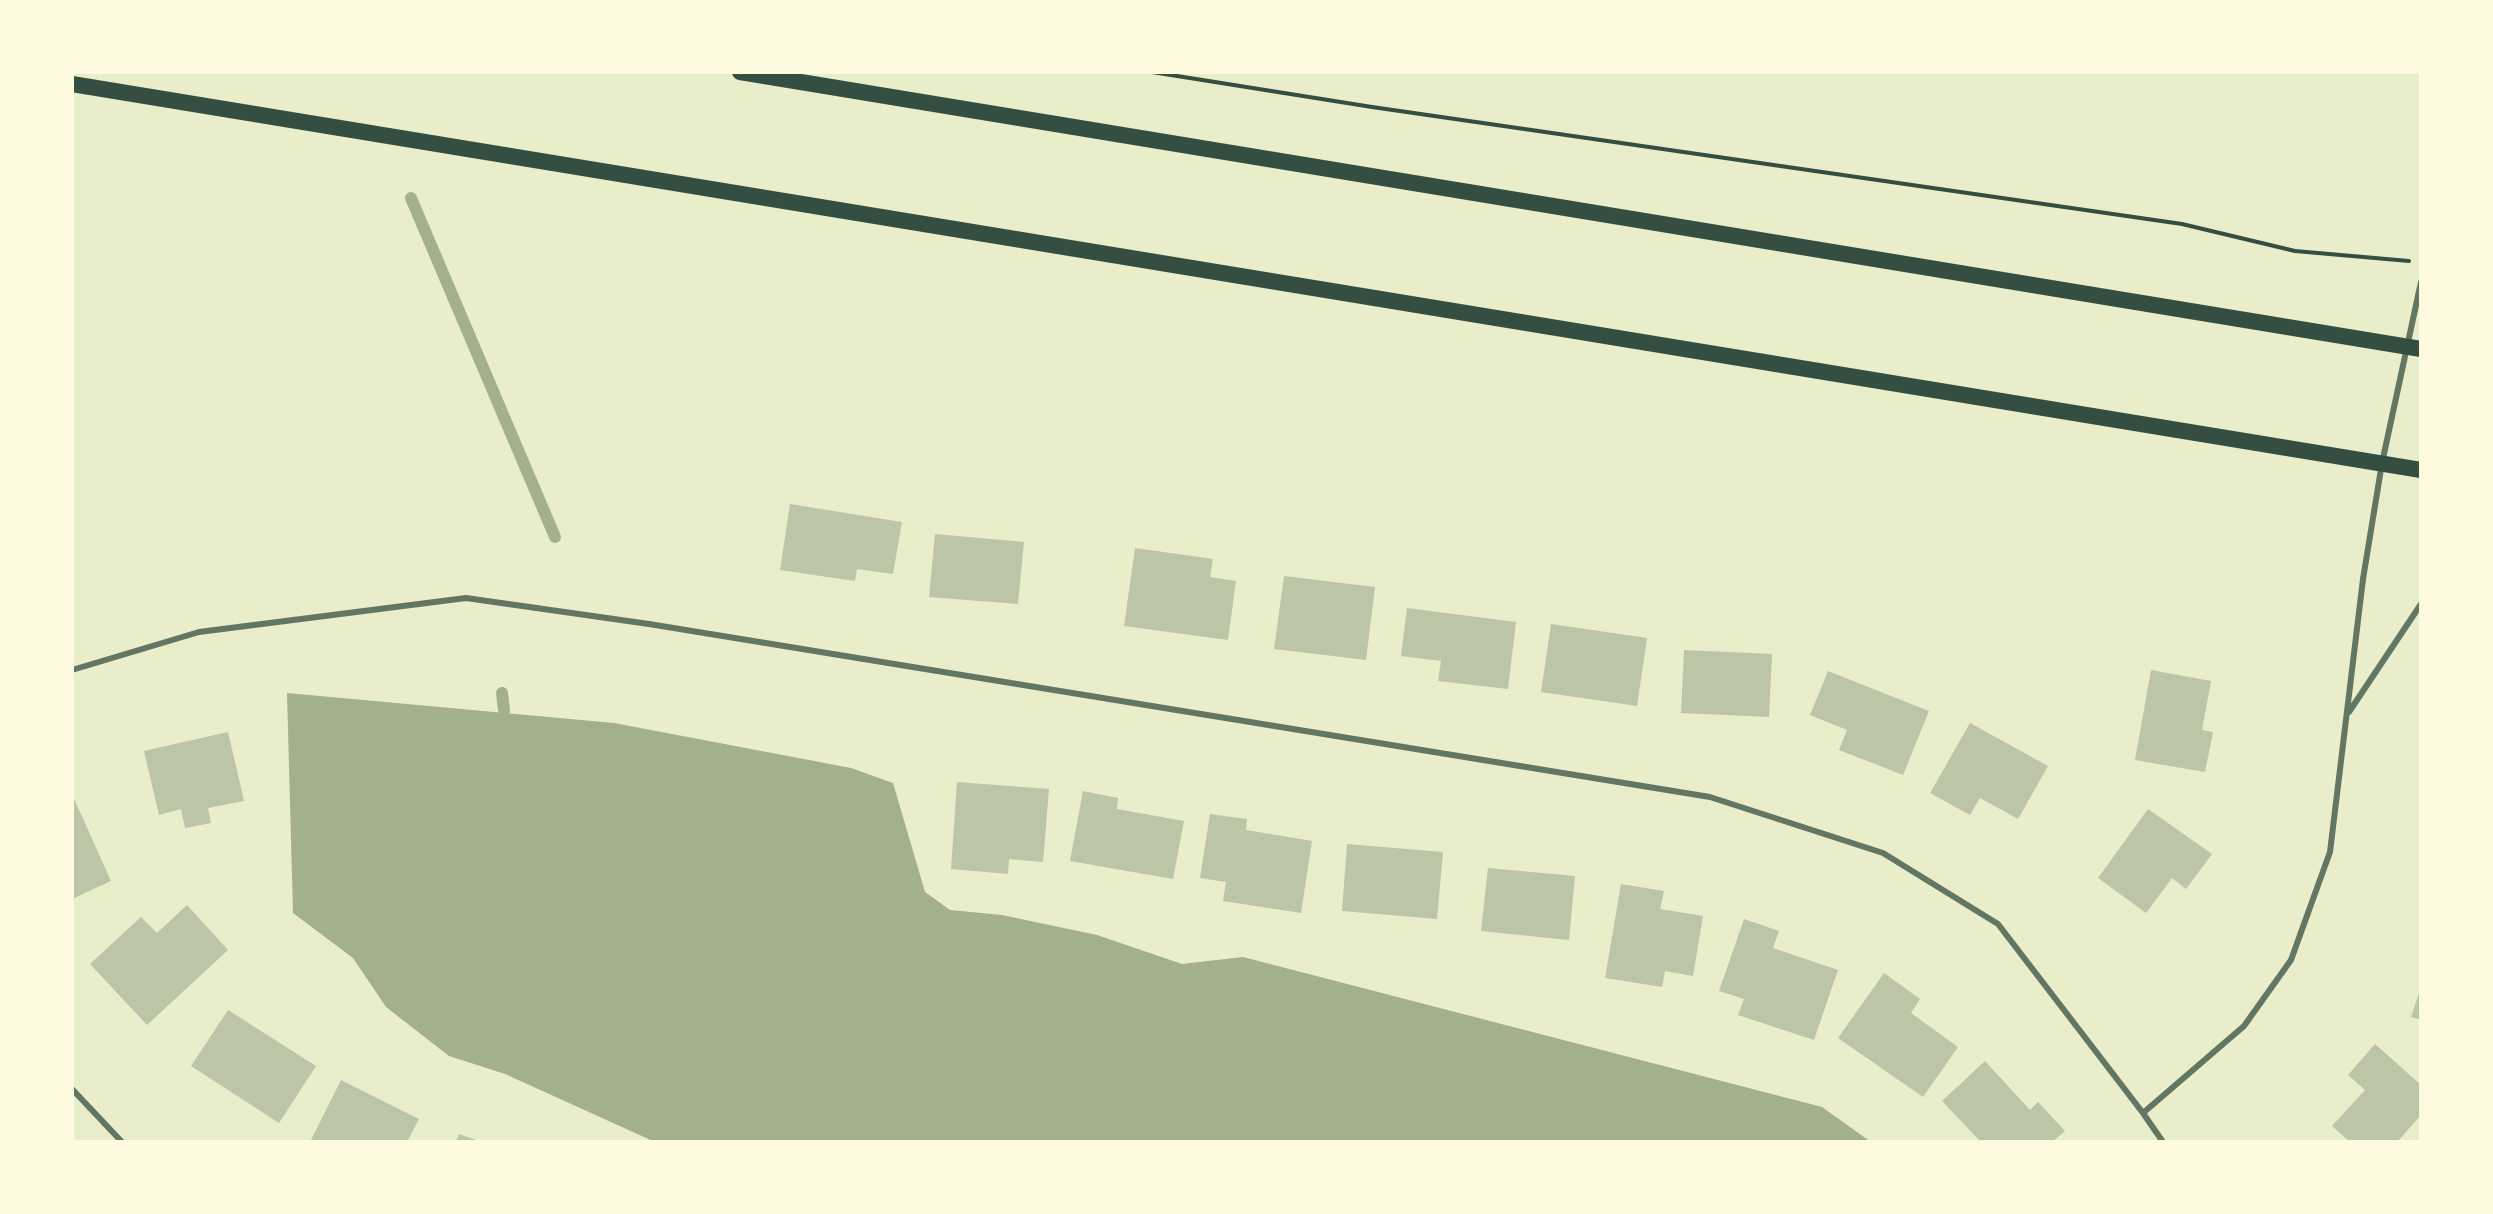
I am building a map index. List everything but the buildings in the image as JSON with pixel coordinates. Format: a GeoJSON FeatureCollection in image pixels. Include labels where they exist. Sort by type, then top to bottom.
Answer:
{"type":"FeatureCollection","features":[{"type":"Feature","properties":{"kind":"highway"},"geometry":{"type":"LineString","coordinates":[[740,72],[2414,348]]}},
{"type":"Feature","properties":{"kind":"highway"},"geometry":{"type":"LineString","coordinates":[[72,84],[2421,470]]}},
{"type":"Feature","properties":{"kind":"street"},"geometry":{"type":"LineString","coordinates":[[2143,1113],[2244,1026],[2291,960],[2330,852],[2364,579],[2382,463],[2414,348],[2421,282]]}},
{"type":"Feature","properties":{"kind":"street"},"geometry":{"type":"LineString","coordinates":[[72,670],[199,632],[466,598],[649,624],[1710,797],[1883,853],[1998,924],[2163,1142]]}},
{"type":"Feature","properties":{"kind":"street"},"geometry":{"type":"LineString","coordinates":[[2347,715],[2421,604]]}},
{"type":"Feature","properties":{"kind":"street"},"geometry":{"type":"LineString","coordinates":[[72,1089],[122,1142]]}},
{"type":"Feature","properties":{"kind":"path"},"geometry":{"type":"LineString","coordinates":[[1152,72],[1372,107],[2182,224],[2295,251],[2410,261]]}},
{"type":"Feature","properties":{"kind":"shaded area"},"geometry":{"type":"Polygon","coordinates":[[[287,693],[614,723],[851,768],[893,783],[925,892],[950,910],[1002,915],[1097,935],[1182,964],[1243,957],[1822,1107],[1871,1142],[655,1142],[505,1074],[449,1056],[386,1007],[353,958],[293,913],[287,693]]]}},
{"type":"Feature","properties":{"kind":"waterway"},"geometry":{"type":"LineString","coordinates":[[411,198],[555,537]]}},
{"type":"Feature","properties":{"kind":"waterway"},"geometry":{"type":"LineString","coordinates":[[502,693],[504,710]]}}]}
